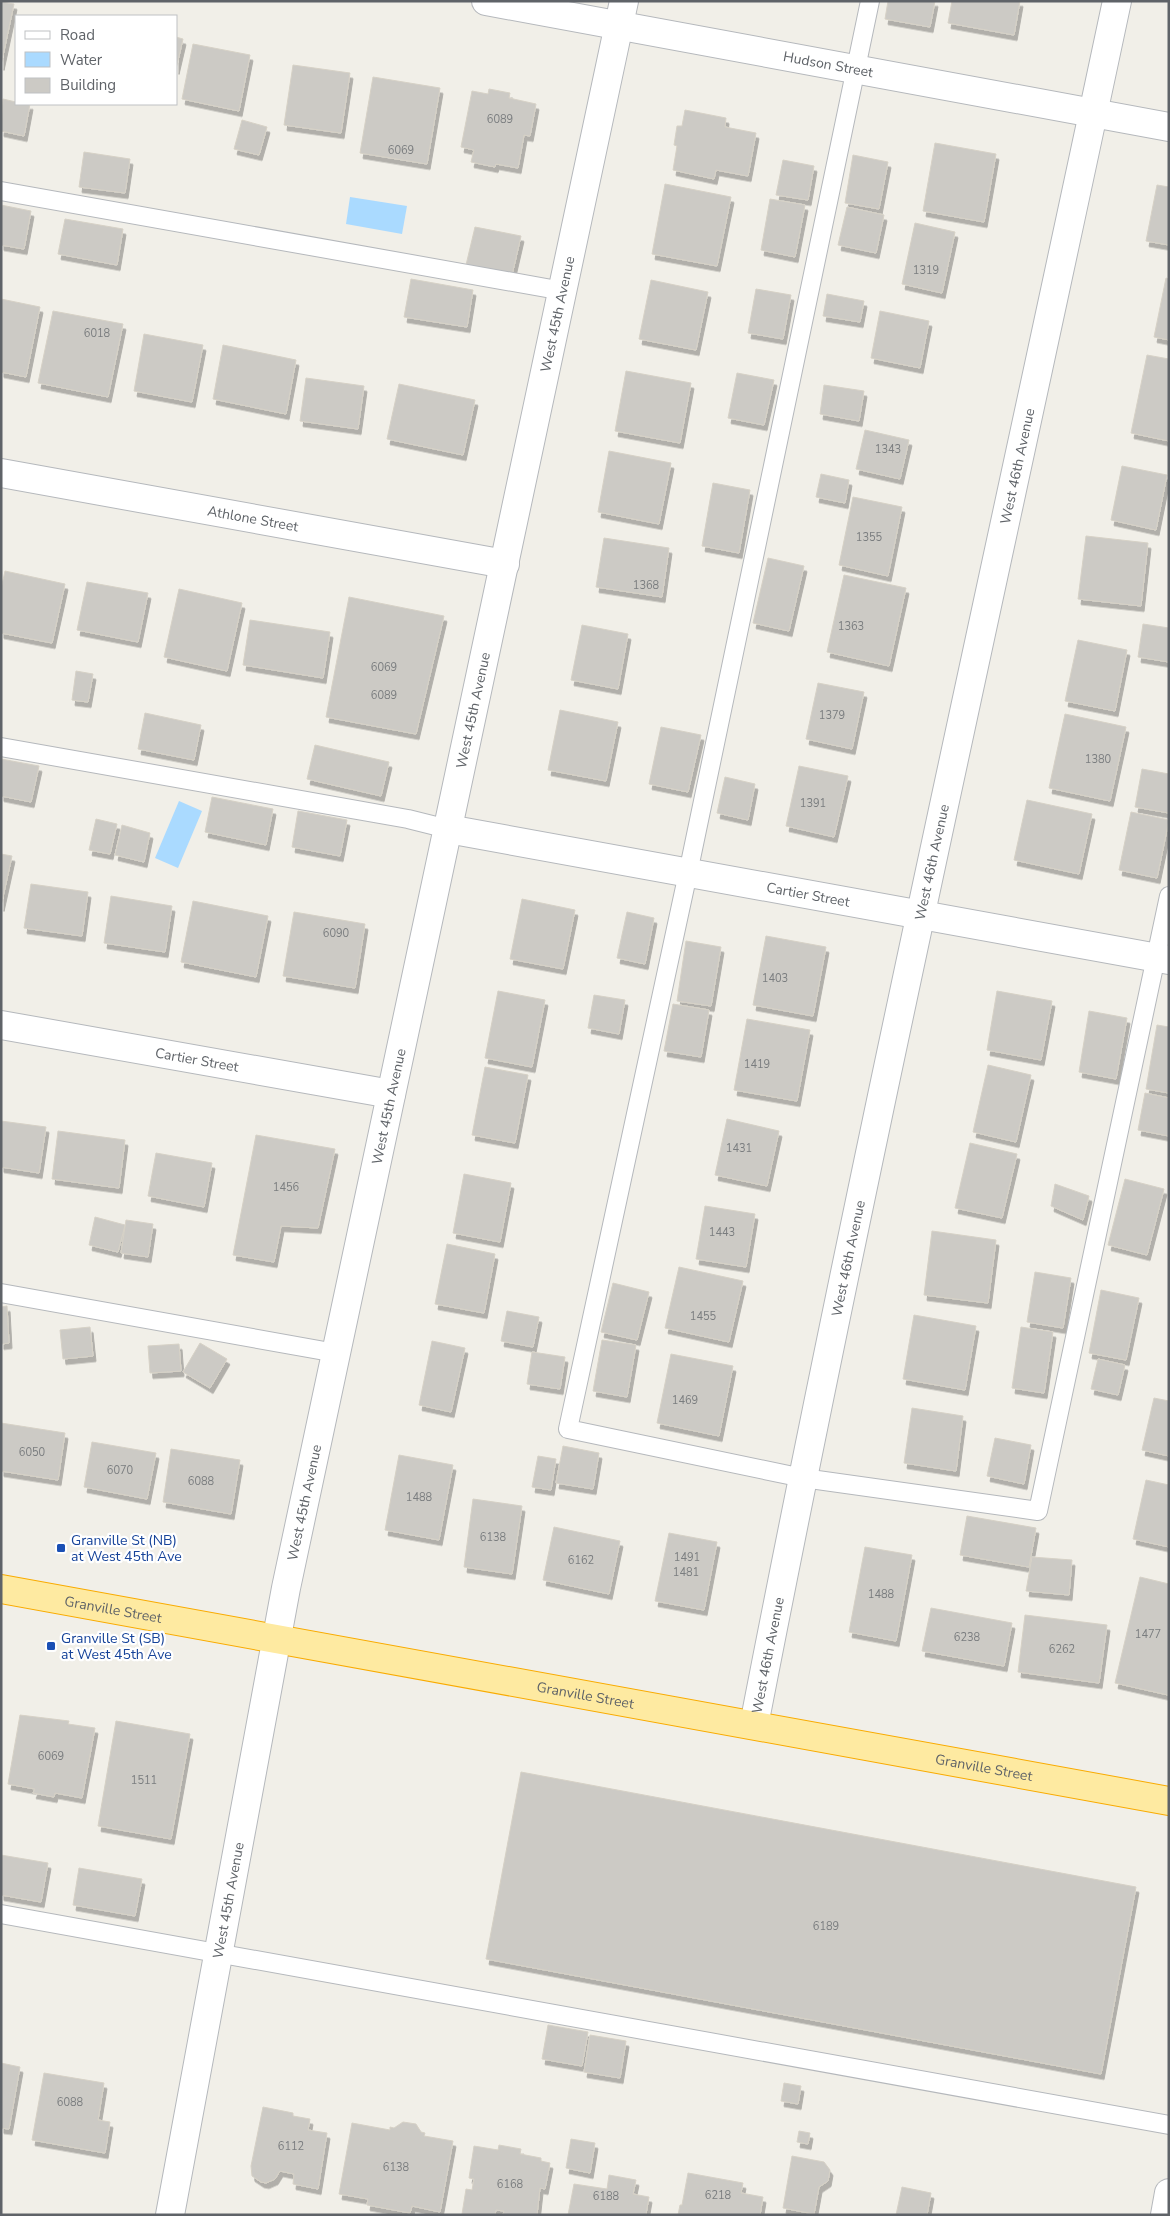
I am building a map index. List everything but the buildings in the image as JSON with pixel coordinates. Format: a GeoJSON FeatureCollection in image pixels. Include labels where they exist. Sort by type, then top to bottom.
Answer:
{"type":"FeatureCollection","features":[{"type":"Feature","properties":{"kind":"highway","name":"Granville Street"},"geometry":{"type":"LineString","coordinates":[[1,1590],[1169,1801]]}},
{"type":"Feature","properties":{"kind":"street","name":"Hudson Street"},"geometry":{"type":"LineString","coordinates":[[486,1],[622,13],[857,69],[1169,127]]}},
{"type":"Feature","properties":{"kind":"street","name":"West 46th Avenue"},"geometry":{"type":"LineString","coordinates":[[754,1725],[803,1478],[920,915],[1117,1]]}},
{"type":"Feature","properties":{"kind":"street","name":"West 45th Avenue"},"geometry":{"type":"LineString","coordinates":[[170,2215],[276,1640],[622,13]]}},
{"type":"Feature","properties":{"kind":"street","name":"Athlone Street"},"geometry":{"type":"LineString","coordinates":[[1,473],[504,564]]}},
{"type":"Feature","properties":{"kind":"street","name":"Cartier Street"},"geometry":{"type":"LineString","coordinates":[[448,830],[1162,959]]}},
{"type":"Feature","properties":{"kind":"street","name":"Cartier Street"},"geometry":{"type":"LineString","coordinates":[[1,1025],[391,1094]]}},
{"type":"Feature","properties":{"kind":"street"},"geometry":{"type":"LineString","coordinates":[[1165,2215],[1169,2193]]}},
{"type":"Feature","properties":{"kind":"lane"},"geometry":{"type":"LineString","coordinates":[[870,1],[688,873],[568,1429],[803,1478],[1038,1511],[1162,959],[1169,896]]}},
{"type":"Feature","properties":{"kind":"lane"},"geometry":{"type":"LineString","coordinates":[[1,191],[563,291]]}},
{"type":"Feature","properties":{"kind":"lane"},"geometry":{"type":"LineString","coordinates":[[1,747],[408,819],[448,830]]}},
{"type":"Feature","properties":{"kind":"lane"},"geometry":{"type":"LineString","coordinates":[[1,1293],[336,1353]]}},
{"type":"Feature","properties":{"kind":"lane"},"geometry":{"type":"LineString","coordinates":[[1,1914],[1169,2125]]}},
{"type":"Feature","properties":{"kind":"water"},"geometry":{"type":"Polygon","coordinates":[[[350,197],[407,206],[402,234],[346,224],[350,197]]]}},
{"type":"Feature","properties":{"kind":"water"},"geometry":{"type":"Polygon","coordinates":[[[179,801],[202,811],[178,868],[155,858],[179,801]]]}},
{"type":"Feature","properties":{"kind":"place","name":"Granville St (NB) at West 45th Ave"},"geometry":{"type":"Point","coordinates":[61,1548]}},
{"type":"Feature","properties":{"kind":"place","name":"Granville St (SB) at West 45th Ave"},"geometry":{"type":"Point","coordinates":[51,1646]}}]}
